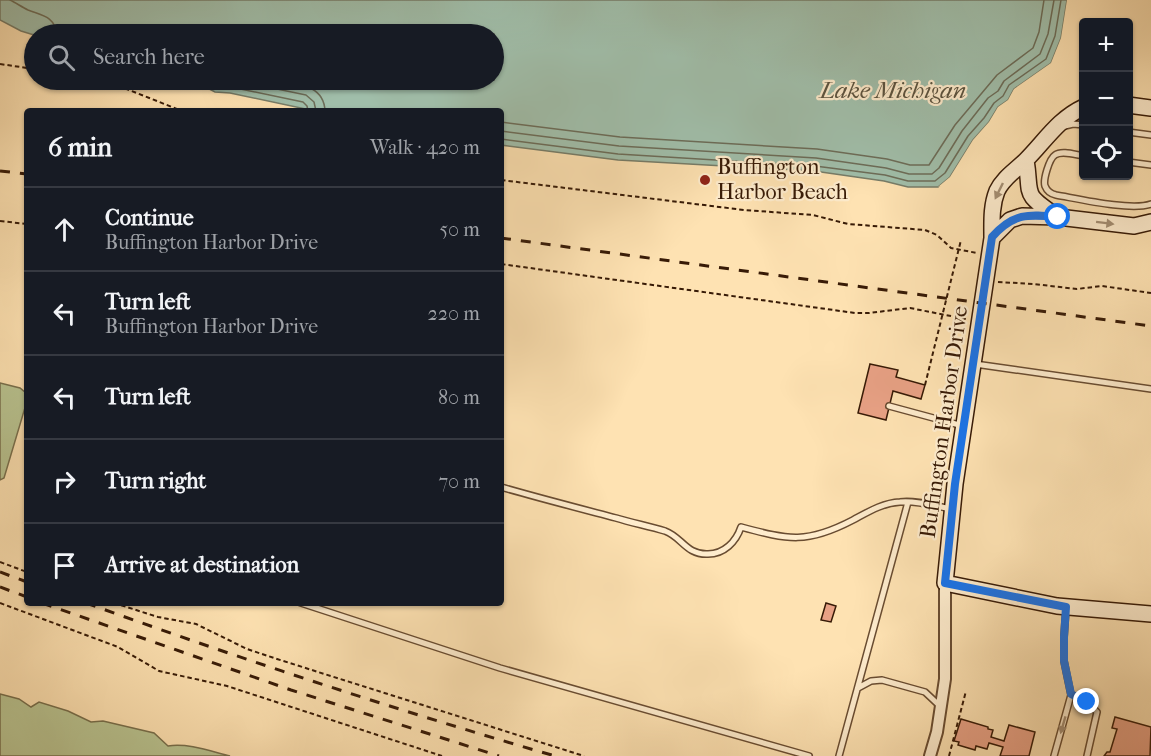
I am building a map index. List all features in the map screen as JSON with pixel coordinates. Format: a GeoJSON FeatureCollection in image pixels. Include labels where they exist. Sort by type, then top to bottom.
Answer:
{"type":"FeatureCollection","features":[{"type":"Feature","properties":{"kind":"street"},"geometry":{"type":"LineString","coordinates":[[1133,106],[1151,108]]}},
{"type":"Feature","properties":{"kind":"street","name":"Buffington Harbor Drive"},"geometry":{"type":"LineString","coordinates":[[930,756],[945,679],[945,583],[952,509],[981,322],[992,237],[992,218],[998,189],[1070,113],[1079,109]]}},
{"type":"Feature","properties":{"kind":"street"},"geometry":{"type":"LineString","coordinates":[[1026,160],[1030,194],[1039,205],[1058,217]]}},
{"type":"Feature","properties":{"kind":"street"},"geometry":{"type":"LineString","coordinates":[[992,237],[1010,220],[1022,216],[1058,217],[1134,226],[1151,222]]}},
{"type":"Feature","properties":{"kind":"street"},"geometry":{"type":"LineString","coordinates":[[945,583],[1066,607],[1151,614]]}},
{"type":"Feature","properties":{"kind":"lane"},"geometry":{"type":"LineString","coordinates":[[1055,155],[1043,140],[1066,125],[1079,125]]}},
{"type":"Feature","properties":{"kind":"lane"},"geometry":{"type":"LineString","coordinates":[[1133,133],[1151,135]]}},
{"type":"Feature","properties":{"kind":"lane"},"geometry":{"type":"LineString","coordinates":[[1079,155],[1062,153],[1055,155],[1052,159],[1044,184],[1052,194],[1130,206],[1151,204]]}},
{"type":"Feature","properties":{"kind":"lane"},"geometry":{"type":"LineString","coordinates":[[1133,163],[1151,165]]}},
{"type":"Feature","properties":{"kind":"lane"},"geometry":{"type":"LineString","coordinates":[[973,364],[1151,388]]}},
{"type":"Feature","properties":{"kind":"lane"},"geometry":{"type":"LineString","coordinates":[[889,406],[964,426]]}},
{"type":"Feature","properties":{"kind":"lane"},"geometry":{"type":"LineString","coordinates":[[504,489],[666,531],[689,549],[709,554],[720,552],[729,546],[735,540],[741,527],[781,538],[807,538],[836,529],[878,507],[908,502],[952,509]]}},
{"type":"Feature","properties":{"kind":"lane"},"geometry":{"type":"LineString","coordinates":[[839,756],[908,502]]}},
{"type":"Feature","properties":{"kind":"lane"},"geometry":{"type":"LineString","coordinates":[[310,606],[506,669],[809,756]]}},
{"type":"Feature","properties":{"kind":"lane"},"geometry":{"type":"LineString","coordinates":[[1054,756],[1071,694],[1064,661],[1066,607]]}},
{"type":"Feature","properties":{"kind":"lane"},"geometry":{"type":"LineString","coordinates":[[857,690],[871,681],[882,680],[925,692],[941,706]]}},
{"type":"Feature","properties":{"kind":"lane"},"geometry":{"type":"LineString","coordinates":[[1071,694],[1087,702],[1097,712],[1087,756]]}},
{"type":"Feature","properties":{"kind":"path"},"geometry":{"type":"LineString","coordinates":[[0,64],[24,68]]}},
{"type":"Feature","properties":{"kind":"path"},"geometry":{"type":"LineString","coordinates":[[129,90],[174,108]]}},
{"type":"Feature","properties":{"kind":"path"},"geometry":{"type":"LineString","coordinates":[[504,180],[744,210],[813,215],[848,224],[925,230],[951,248],[990,255]]}},
{"type":"Feature","properties":{"kind":"path"},"geometry":{"type":"LineString","coordinates":[[0,221],[24,224]]}},
{"type":"Feature","properties":{"kind":"path"},"geometry":{"type":"LineString","coordinates":[[925,385],[961,240]]}},
{"type":"Feature","properties":{"kind":"path"},"geometry":{"type":"LineString","coordinates":[[504,264],[855,313],[920,308],[981,322]]}},
{"type":"Feature","properties":{"kind":"path"},"geometry":{"type":"LineString","coordinates":[[986,281],[1077,290],[1102,286],[1151,293]]}},
{"type":"Feature","properties":{"kind":"path"},"geometry":{"type":"LineString","coordinates":[[0,562],[24,571]]}},
{"type":"Feature","properties":{"kind":"path"},"geometry":{"type":"LineString","coordinates":[[0,603],[118,647],[159,671],[227,686],[442,756]]}},
{"type":"Feature","properties":{"kind":"path"},"geometry":{"type":"LineString","coordinates":[[123,606],[158,617],[196,624],[239,645],[277,659],[584,756]]}},
{"type":"Feature","properties":{"kind":"path"},"geometry":{"type":"LineString","coordinates":[[949,756],[966,691]]}},
{"type":"Feature","properties":{"kind":"green space"},"geometry":{"type":"Polygon","coordinates":[[[0,383],[20,388],[24,391],[24,411],[4,478],[0,480],[0,383]]]}},
{"type":"Feature","properties":{"kind":"green space"},"geometry":{"type":"Polygon","coordinates":[[[0,694],[19,699],[31,707],[39,702],[68,711],[91,722],[103,721],[154,733],[168,746],[191,747],[230,756],[0,756],[0,694]]]}},
{"type":"Feature","properties":{"kind":"water","name":"Lake Michigan"},"geometry":{"type":"Polygon","coordinates":[[[0,0],[1067,0],[1061,38],[1051,63],[1014,89],[1008,100],[998,107],[989,122],[973,140],[950,177],[938,187],[908,187],[884,181],[814,171],[618,160],[504,145],[504,108],[301,108],[211,90],[504,90],[504,24],[24,24],[24,32],[0,20],[0,0]]]}},
{"type":"Feature","properties":{"kind":"pier"},"geometry":{"type":"Polygon","coordinates":[[[1067,0],[1070,0],[1064,38],[1054,64],[1016,91],[1010,102],[1001,109],[975,141],[952,179],[938,187],[950,177],[973,140],[989,122],[998,107],[1008,100],[1014,89],[1051,63],[1061,38],[1067,0]]]}},
{"type":"Feature","properties":{"kind":"building"},"geometry":{"type":"Polygon","coordinates":[[[870,364],[898,370],[896,377],[925,385],[921,399],[893,391],[886,420],[858,413],[870,364]]]}},
{"type":"Feature","properties":{"kind":"building"},"geometry":{"type":"Polygon","coordinates":[[[826,603],[836,606],[831,622],[821,620],[826,603]]]}},
{"type":"Feature","properties":{"kind":"building"},"geometry":{"type":"Polygon","coordinates":[[[1115,717],[1151,727],[1150,756],[1104,756],[1110,752],[1117,729],[1112,728],[1115,717]]]}},
{"type":"Feature","properties":{"kind":"building"},"geometry":{"type":"Polygon","coordinates":[[[961,719],[988,727],[993,730],[991,737],[1004,741],[1009,725],[1035,732],[1029,756],[1000,756],[1003,747],[989,743],[987,749],[976,746],[975,750],[958,745],[959,742],[954,741],[961,719]]]}},
{"type":"Feature","properties":{"kind":"railway"},"geometry":{"type":"LineString","coordinates":[[0,171],[24,174]]}},
{"type":"Feature","properties":{"kind":"railway"},"geometry":{"type":"LineString","coordinates":[[504,238],[1151,326]]}},
{"type":"Feature","properties":{"kind":"railway"},"geometry":{"type":"LineString","coordinates":[[0,572],[24,581]]}},
{"type":"Feature","properties":{"kind":"railway"},"geometry":{"type":"LineString","coordinates":[[0,587],[24,596]]}},
{"type":"Feature","properties":{"kind":"railway"},"geometry":{"type":"LineString","coordinates":[[51,606],[291,690],[499,756]]}},
{"type":"Feature","properties":{"kind":"railway"},"geometry":{"type":"LineString","coordinates":[[94,606],[319,683],[555,756]]}},
{"type":"Feature","properties":{"kind":"place","name":"Buffington Harbor Beach"},"geometry":{"type":"Point","coordinates":[705,180]}},
{"type":"Feature","properties":{"kind":"route"},"geometry":{"type":"LineString","coordinates":[[1058,217],[1022,216],[1010,220],[992,237],[984,303],[970,378],[955,484],[945,583],[1066,607],[1065,670],[1071,694],[1087,702]]}}]}
